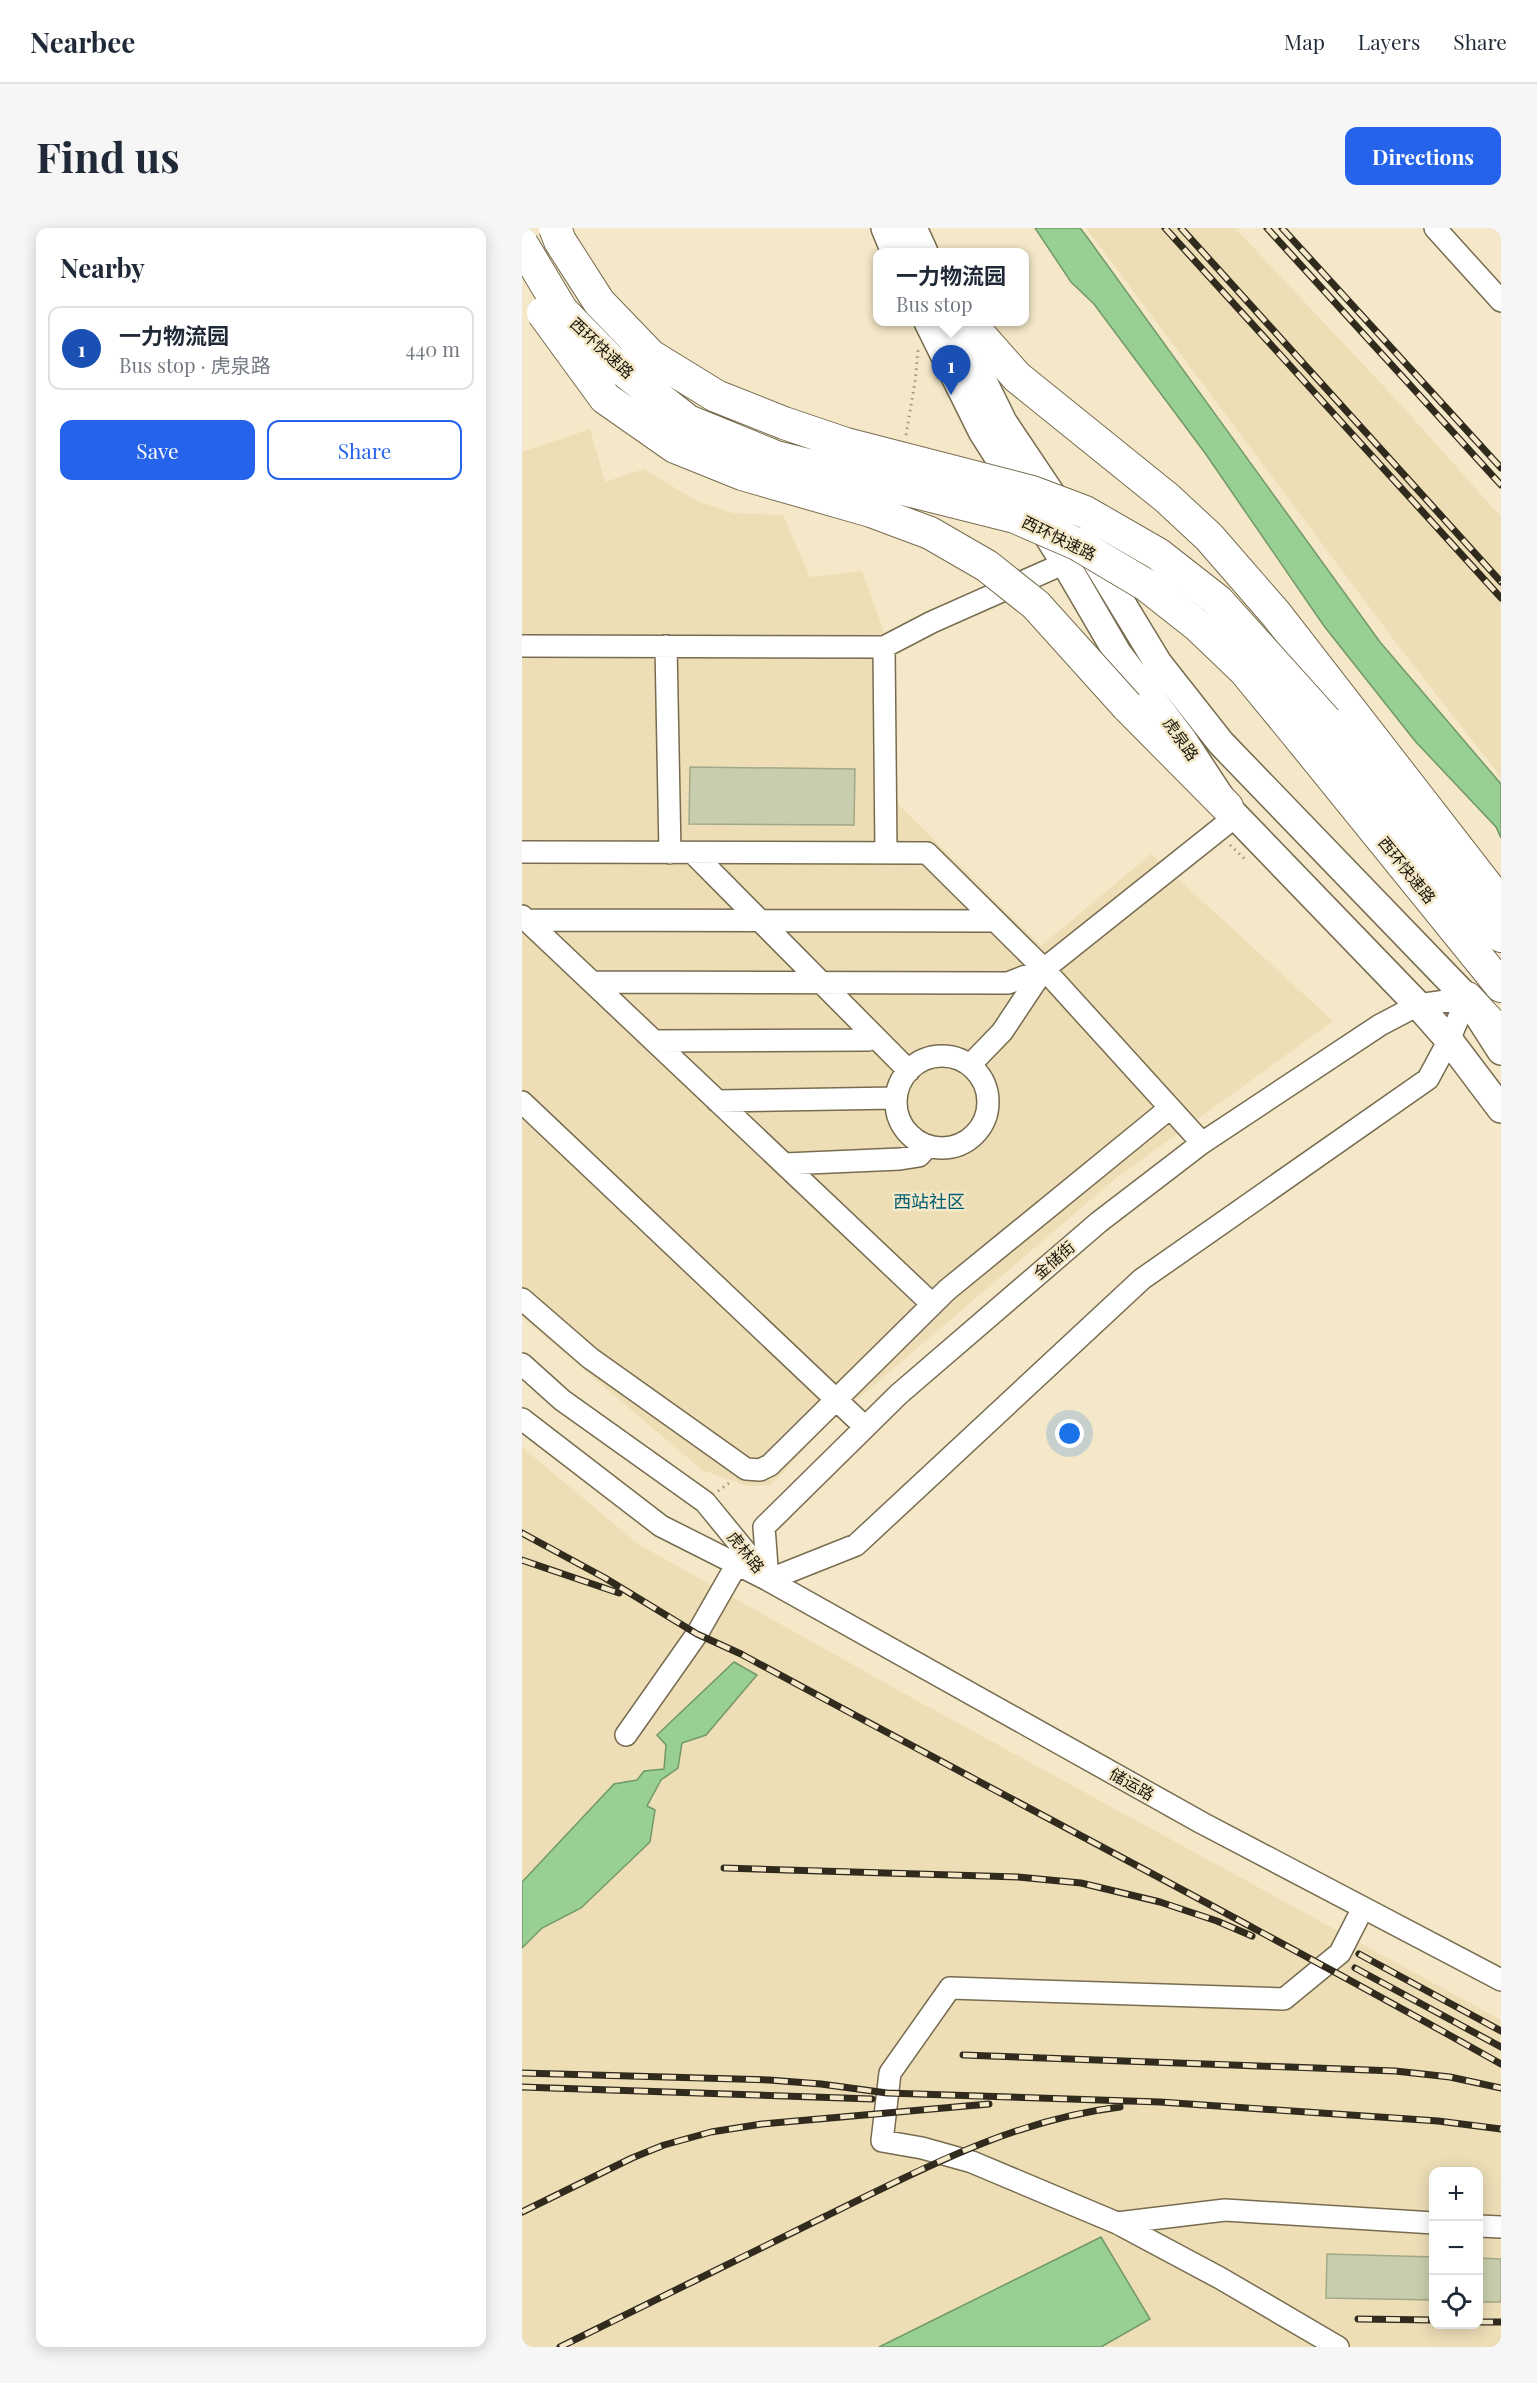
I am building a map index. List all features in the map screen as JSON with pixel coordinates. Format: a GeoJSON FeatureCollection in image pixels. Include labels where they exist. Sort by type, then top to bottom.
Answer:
{"type":"FeatureCollection","features":[{"type":"Feature","properties":{"kind":"highway","name":"西环快速路"},"geometry":{"type":"LineString","coordinates":[[555,228],[560,241],[599,302],[651,356],[716,396],[846,444],[1032,492],[1085,512],[1158,554],[1218,601],[1326,721],[1501,936]]}},
{"type":"Feature","properties":{"kind":"highway","name":"西环快速路"},"geometry":{"type":"LineString","coordinates":[[522,244],[562,310],[610,360],[688,421],[776,457],[1015,517],[1077,544],[1146,585],[1198,626],[1245,671],[1501,986]]}},
{"type":"Feature","properties":{"kind":"highway"},"geometry":{"type":"LineString","coordinates":[[522,276],[538,307],[605,398],[675,447],[742,474],[870,511],[930,533],[987,566],[1036,605],[1127,706],[1232,812]]}},
{"type":"Feature","properties":{"kind":"highway"},"geometry":{"type":"LineString","coordinates":[[969,326],[1017,377],[1167,498],[1209,537],[1276,614],[1501,904]]}},
{"type":"Feature","properties":{"kind":"highway"},"geometry":{"type":"LineString","coordinates":[[1467,998],[1501,1035]]}},
{"type":"Feature","properties":{"kind":"main road"},"geometry":{"type":"LineString","coordinates":[[885,228],[893,248]]}},
{"type":"Feature","properties":{"kind":"main road"},"geometry":{"type":"LineString","coordinates":[[913,228],[922,248]]}},
{"type":"Feature","properties":{"kind":"main road","name":"虎泉路"},"geometry":{"type":"LineString","coordinates":[[930,326],[982,431],[1119,654],[1183,740],[1232,812],[1418,1005],[1449,1040],[1501,1109]]}},
{"type":"Feature","properties":{"kind":"main road","name":"虎泉路"},"geometry":{"type":"LineString","coordinates":[[956,326],[1003,422],[1102,570],[1158,663],[1221,743],[1467,998],[1501,1051]]}},
{"type":"Feature","properties":{"kind":"street"},"geometry":{"type":"LineString","coordinates":[[1435,228],[1501,301]]}},
{"type":"Feature","properties":{"kind":"street"},"geometry":{"type":"LineString","coordinates":[[522,646],[884,646],[932,622],[1065,563]]}},
{"type":"Feature","properties":{"kind":"street"},"geometry":{"type":"LineString","coordinates":[[666,646],[670,853]]}},
{"type":"Feature","properties":{"kind":"street"},"geometry":{"type":"LineString","coordinates":[[884,646],[886,853]]}},
{"type":"Feature","properties":{"kind":"street"},"geometry":{"type":"LineString","coordinates":[[970,1065],[1002,1032],[1044,969],[1232,812]]}},
{"type":"Feature","properties":{"kind":"street"},"geometry":{"type":"LineString","coordinates":[[522,852],[927,853],[1044,969],[1202,1143]]}},
{"type":"Feature","properties":{"kind":"street"},"geometry":{"type":"LineString","coordinates":[[693,853],[909,1071]]}},
{"type":"Feature","properties":{"kind":"street"},"geometry":{"type":"LineString","coordinates":[[524,918],[995,921]]}},
{"type":"Feature","properties":{"kind":"street"},"geometry":{"type":"LineString","coordinates":[[524,918],[932,1304]]}},
{"type":"Feature","properties":{"kind":"street"},"geometry":{"type":"LineString","coordinates":[[592,982],[1008,983],[1044,969]]}},
{"type":"Feature","properties":{"kind":"street"},"geometry":{"type":"LineString","coordinates":[[768,1580],[856,1545],[1142,1279],[1428,1079],[1449,1040],[1467,998]]}},
{"type":"Feature","properties":{"kind":"street","name":"金储街"},"geometry":{"type":"LineString","coordinates":[[768,1580],[764,1527],[899,1394],[1099,1222],[1202,1143],[1380,1025],[1418,1005],[1467,998]]}},
{"type":"Feature","properties":{"kind":"street"},"geometry":{"type":"LineString","coordinates":[[655,1041],[868,1040],[875,1037]]}},
{"type":"Feature","properties":{"kind":"street"},"geometry":{"type":"LineString","coordinates":[[941,1056],[956,1058],[970,1065],[981,1077],[988,1091],[989,1106],[985,1121],[977,1134],[965,1143],[951,1148],[936,1149],[909,1135],[900,1123],[896,1108],[896,1098],[902,1079],[909,1071],[926,1059],[941,1056]]}},
{"type":"Feature","properties":{"kind":"street"},"geometry":{"type":"LineString","coordinates":[[717,1101],[896,1098]]}},
{"type":"Feature","properties":{"kind":"street"},"geometry":{"type":"LineString","coordinates":[[522,1102],[865,1427]]}},
{"type":"Feature","properties":{"kind":"street"},"geometry":{"type":"LineString","coordinates":[[522,1299],[590,1358],[746,1469],[760,1470],[770,1465],[947,1290],[1170,1108]]}},
{"type":"Feature","properties":{"kind":"street"},"geometry":{"type":"LineString","coordinates":[[785,1164],[900,1159],[919,1156],[927,1146]]}},
{"type":"Feature","properties":{"kind":"street","name":"虎林路"},"geometry":{"type":"LineString","coordinates":[[522,1364],[562,1400],[705,1502],[768,1580]]}},
{"type":"Feature","properties":{"kind":"street","name":"虎林路"},"geometry":{"type":"LineString","coordinates":[[522,1419],[661,1526],[768,1580]]}},
{"type":"Feature","properties":{"kind":"street"},"geometry":{"type":"LineString","coordinates":[[626,1735],[698,1634],[737,1564]]}},
{"type":"Feature","properties":{"kind":"street","name":"储运路"},"geometry":{"type":"LineString","coordinates":[[768,1580],[1191,1818],[1501,1980]]}},
{"type":"Feature","properties":{"kind":"street"},"geometry":{"type":"LineString","coordinates":[[1338,2347],[1220,2278],[1117,2223],[972,2162],[922,2148],[882,2141],[890,2073],[950,1988],[1284,1999],[1340,1953],[1363,1908]]}},
{"type":"Feature","properties":{"kind":"street"},"geometry":{"type":"LineString","coordinates":[[1117,2223],[1225,2210],[1429,2223]]}},
{"type":"Feature","properties":{"kind":"street"},"geometry":{"type":"LineString","coordinates":[[1483,2226],[1501,2227]]}},
{"type":"Feature","properties":{"kind":"path"},"geometry":{"type":"LineString","coordinates":[[705,1502],[746,1469]]}},
{"type":"Feature","properties":{"kind":"shaded area"},"geometry":{"type":"Polygon","coordinates":[[[1035,228],[1080,228],[1087,237],[1380,642],[1501,784],[1501,838],[1496,827],[1415,741],[1324,626],[1205,453],[1094,304],[1071,282],[1035,228]]]}},
{"type":"Feature","properties":{"kind":"shaded area"},"geometry":{"type":"Polygon","coordinates":[[[1086,228],[1235,228],[1403,407],[1501,517],[1501,777],[1403,652],[1086,228]]]}},
{"type":"Feature","properties":{"kind":"shaded area"},"geometry":{"type":"Polygon","coordinates":[[[590,429],[605,482],[644,469],[695,500],[733,513],[783,515],[810,577],[862,571],[885,635],[889,795],[1041,946],[1151,854],[1333,1021],[1115,1179],[825,1427],[771,1485],[748,1486],[702,1470],[522,1317],[522,452],[590,429]]]}},
{"type":"Feature","properties":{"kind":"shaded area"},"geometry":{"type":"Polygon","coordinates":[[[522,1447],[638,1544],[914,1699],[1501,2020],[1501,2347],[522,2347],[522,1447]]]}},
{"type":"Feature","properties":{"kind":"shaded area"},"geometry":{"type":"Polygon","coordinates":[[[734,1662],[757,1675],[706,1735],[682,1743],[678,1768],[661,1780],[647,1806],[655,1810],[650,1842],[581,1908],[542,1928],[522,1948],[522,1882],[614,1784],[637,1780],[644,1771],[664,1769],[666,1745],[657,1735],[734,1662]]]}},
{"type":"Feature","properties":{"kind":"shaded area"},"geometry":{"type":"Polygon","coordinates":[[[1101,2237],[1150,2319],[1101,2347],[879,2347],[1101,2237]]]}},
{"type":"Feature","properties":{"kind":"building"},"geometry":{"type":"Polygon","coordinates":[[[690,767],[855,769],[854,825],[689,824],[690,767]]]}},
{"type":"Feature","properties":{"kind":"building"},"geometry":{"type":"Polygon","coordinates":[[[1327,2254],[1429,2257],[1429,2300],[1326,2298],[1327,2254]]]}},
{"type":"Feature","properties":{"kind":"building"},"geometry":{"type":"Polygon","coordinates":[[[1483,2258],[1501,2259],[1501,2302],[1483,2302],[1483,2258]]]}},
{"type":"Feature","properties":{"kind":"railway"},"geometry":{"type":"LineString","coordinates":[[1165,228],[1501,598]]}},
{"type":"Feature","properties":{"kind":"railway"},"geometry":{"type":"LineString","coordinates":[[1181,228],[1501,582]]}},
{"type":"Feature","properties":{"kind":"railway"},"geometry":{"type":"LineString","coordinates":[[1267,228],[1501,485]]}},
{"type":"Feature","properties":{"kind":"railway"},"geometry":{"type":"LineString","coordinates":[[1282,228],[1501,468]]}},
{"type":"Feature","properties":{"kind":"railway"},"geometry":{"type":"LineString","coordinates":[[522,1533],[605,1578],[697,1634],[741,1654],[1501,2064]]}},
{"type":"Feature","properties":{"kind":"railway"},"geometry":{"type":"LineString","coordinates":[[522,1560],[619,1593]]}},
{"type":"Feature","properties":{"kind":"railway"},"geometry":{"type":"LineString","coordinates":[[724,1868],[1018,1877],[1081,1883],[1160,1902],[1217,1921],[1252,1936]]}},
{"type":"Feature","properties":{"kind":"railway"},"geometry":{"type":"LineString","coordinates":[[1359,1954],[1501,2031]]}},
{"type":"Feature","properties":{"kind":"railway"},"geometry":{"type":"LineString","coordinates":[[1355,1968],[1501,2047]]}},
{"type":"Feature","properties":{"kind":"railway"},"geometry":{"type":"LineString","coordinates":[[963,2055],[1395,2071],[1450,2077],[1501,2088]]}},
{"type":"Feature","properties":{"kind":"railway"},"geometry":{"type":"LineString","coordinates":[[522,2073],[769,2080],[887,2093],[1160,2102],[1438,2121],[1501,2129]]}},
{"type":"Feature","properties":{"kind":"railway"},"geometry":{"type":"LineString","coordinates":[[522,2087],[872,2099]]}},
{"type":"Feature","properties":{"kind":"railway"},"geometry":{"type":"LineString","coordinates":[[522,2212],[632,2158],[664,2145],[711,2132],[762,2124],[989,2104]]}},
{"type":"Feature","properties":{"kind":"railway"},"geometry":{"type":"LineString","coordinates":[[560,2347],[968,2149],[1042,2123],[1120,2107]]}},
{"type":"Feature","properties":{"kind":"railway"},"geometry":{"type":"LineString","coordinates":[[1358,2319],[1429,2320]]}},
{"type":"Feature","properties":{"kind":"railway"},"geometry":{"type":"LineString","coordinates":[[1483,2322],[1501,2322]]}},
{"type":"Feature","properties":{"kind":"place","name":"一力物流园"},"geometry":{"type":"Point","coordinates":[951,395]}},
{"type":"Feature","properties":{"kind":"district","name":"西站社区"},"geometry":{"type":"Point","coordinates":[929,1202]}}]}
